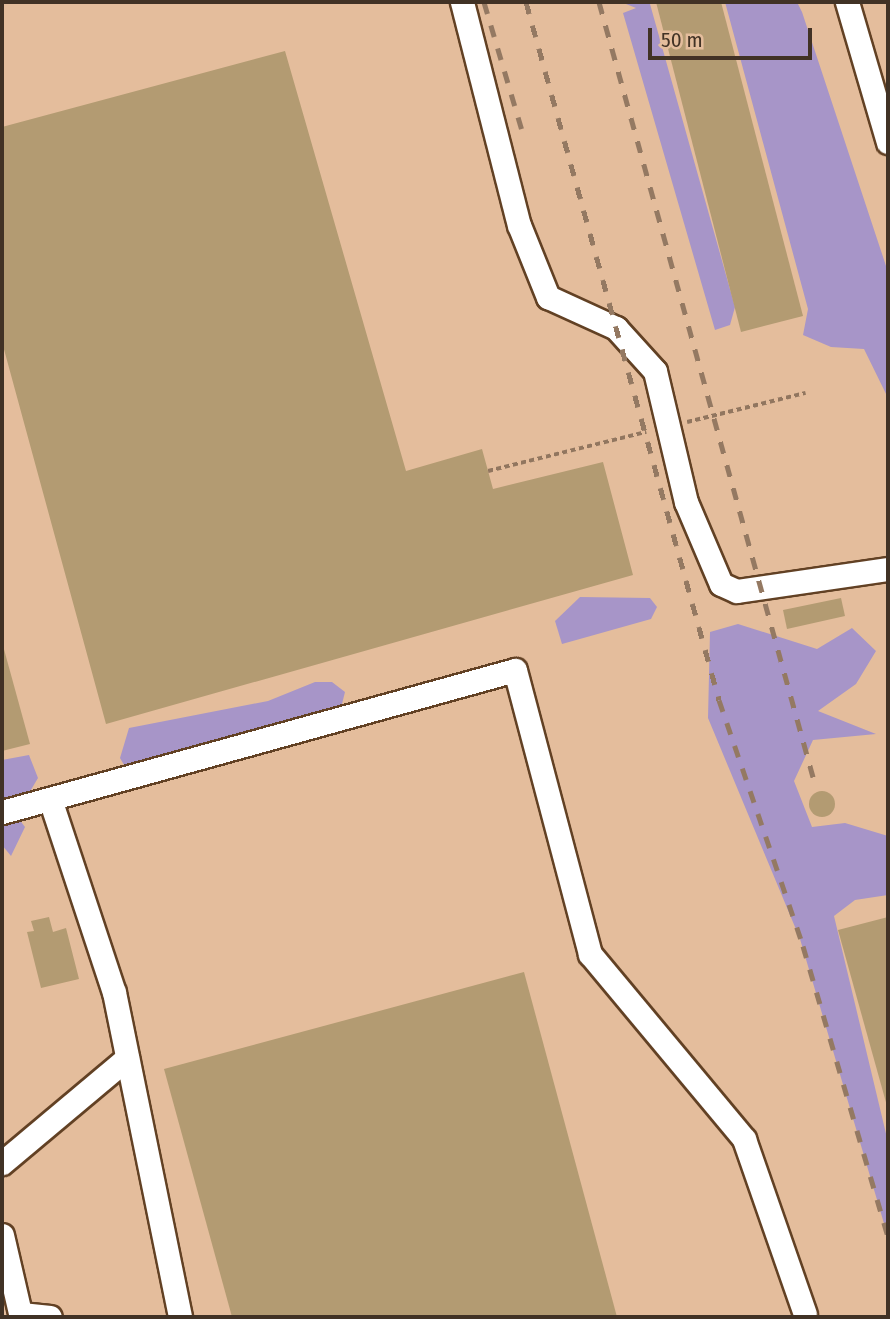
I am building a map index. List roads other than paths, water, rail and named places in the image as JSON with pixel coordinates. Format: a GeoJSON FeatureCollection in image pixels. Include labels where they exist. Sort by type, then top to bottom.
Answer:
{"type":"FeatureCollection","features":[{"type":"Feature","properties":{"kind":"street"},"geometry":{"type":"LineString","coordinates":[[462,2],[519,225],[548,297],[616,328],[655,371],[686,502],[721,584],[737,591],[888,569]]}},
{"type":"Feature","properties":{"kind":"street"},"geometry":{"type":"LineString","coordinates":[[847,2],[888,142]]}},
{"type":"Feature","properties":{"kind":"street"},"geometry":{"type":"LineString","coordinates":[[2,812],[515,670],[590,954],[744,1139],[805,1314]]}},
{"type":"Feature","properties":{"kind":"street"},"geometry":{"type":"LineString","coordinates":[[50,799],[114,992],[180,1317]]}},
{"type":"Feature","properties":{"kind":"street"},"geometry":{"type":"LineString","coordinates":[[2,1163],[127,1058]]}},
{"type":"Feature","properties":{"kind":"street"},"geometry":{"type":"LineString","coordinates":[[2,1235],[21,1316],[50,1317]]}},
{"type":"Feature","properties":{"kind":"railway"},"geometry":{"type":"LineString","coordinates":[[484,2],[522,130]]}},
{"type":"Feature","properties":{"kind":"railway"},"geometry":{"type":"LineString","coordinates":[[526,2],[719,700],[803,946],[888,1236]]}},
{"type":"Feature","properties":{"kind":"railway"},"geometry":{"type":"LineString","coordinates":[[599,2],[813,777]]}}]}
